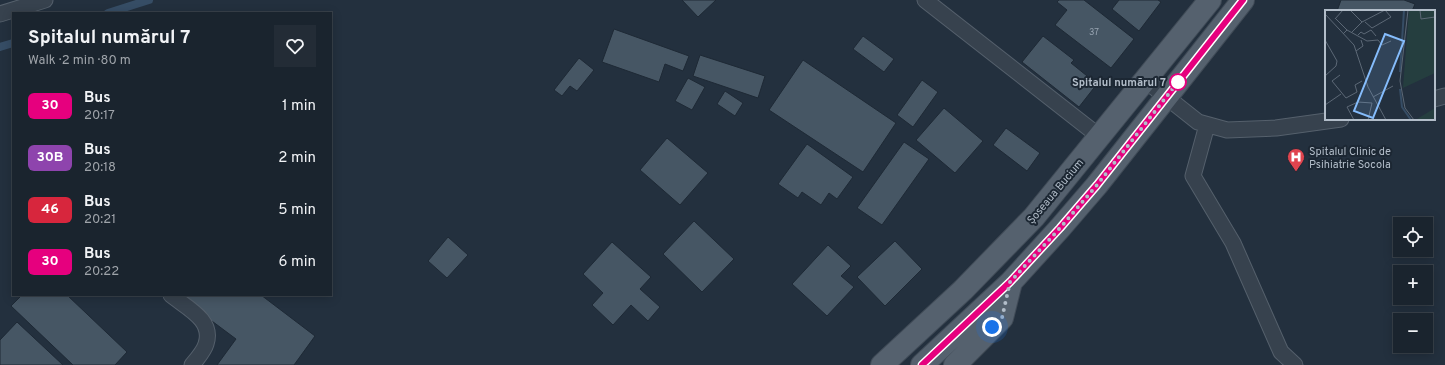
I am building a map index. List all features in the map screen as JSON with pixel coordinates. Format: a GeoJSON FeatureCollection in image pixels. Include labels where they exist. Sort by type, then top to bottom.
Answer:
{"type":"FeatureCollection","features":[{"type":"Feature","properties":{"kind":"main road","name":"Șoseaua Bucium"},"geometry":{"type":"LineString","coordinates":[[882,365],[963,290],[1034,217],[1210,0]]}},
{"type":"Feature","properties":{"kind":"main road"},"geometry":{"type":"LineString","coordinates":[[922,365],[1010,282],[1060,228],[1097,185],[1243,0]]}},
{"type":"Feature","properties":{"kind":"main road"},"geometry":{"type":"LineString","coordinates":[[955,365],[1002,318],[1010,282]]}},
{"type":"Feature","properties":{"kind":"lane"},"geometry":{"type":"LineString","coordinates":[[0,14],[45,0]]}},
{"type":"Feature","properties":{"kind":"lane"},"geometry":{"type":"LineString","coordinates":[[925,0],[1100,137]]}},
{"type":"Feature","properties":{"kind":"lane"},"geometry":{"type":"LineString","coordinates":[[1145,80],[1198,122],[1227,130],[1269,128],[1333,120]]}},
{"type":"Feature","properties":{"kind":"lane"},"geometry":{"type":"LineString","coordinates":[[1435,99],[1445,96]]}},
{"type":"Feature","properties":{"kind":"lane"},"geometry":{"type":"LineString","coordinates":[[1208,125],[1193,176],[1233,242],[1281,352],[1295,365]]}},
{"type":"Feature","properties":{"kind":"lane"},"geometry":{"type":"LineString","coordinates":[[172,296],[205,322],[208,334],[206,346],[192,365]]}},
{"type":"Feature","properties":{"kind":"building"},"geometry":{"type":"Polygon","coordinates":[[[682,0],[716,0],[698,17],[682,0]]]}},
{"type":"Feature","properties":{"kind":"building"},"geometry":{"type":"Polygon","coordinates":[[[1059,0],[1084,0],[1134,39],[1111,68],[1055,25],[1067,10],[1057,2],[1059,0]]]}},
{"type":"Feature","properties":{"kind":"building"},"geometry":{"type":"Polygon","coordinates":[[[1119,0],[1158,0],[1161,2],[1139,31],[1112,9],[1119,0]]]}},
{"type":"Feature","properties":{"kind":"building"},"geometry":{"type":"Polygon","coordinates":[[[1341,0],[1404,0],[1415,4],[1412,10],[1337,10],[1341,0]]]}},
{"type":"Feature","properties":{"kind":"building"},"geometry":{"type":"Polygon","coordinates":[[[614,29],[689,56],[683,71],[665,64],[659,82],[602,62],[614,29]]]}},
{"type":"Feature","properties":{"kind":"building"},"geometry":{"type":"Polygon","coordinates":[[[863,36],[894,59],[884,72],[853,49],[863,36]]]}},
{"type":"Feature","properties":{"kind":"building"},"geometry":{"type":"Polygon","coordinates":[[[1043,36],[1074,60],[1071,63],[1097,84],[1079,107],[1022,62],[1043,36]]]}},
{"type":"Feature","properties":{"kind":"building"},"geometry":{"type":"Polygon","coordinates":[[[700,55],[765,76],[758,98],[693,76],[700,55]]]}},
{"type":"Feature","properties":{"kind":"building"},"geometry":{"type":"Polygon","coordinates":[[[579,58],[594,70],[577,91],[570,86],[562,96],[554,90],[579,58]]]}},
{"type":"Feature","properties":{"kind":"building"},"geometry":{"type":"Polygon","coordinates":[[[803,60],[896,123],[863,172],[769,110],[803,60]]]}},
{"type":"Feature","properties":{"kind":"building"},"geometry":{"type":"Polygon","coordinates":[[[688,78],[705,87],[692,110],[675,101],[688,78]]]}},
{"type":"Feature","properties":{"kind":"building"},"geometry":{"type":"Polygon","coordinates":[[[922,80],[938,92],[913,127],[897,115],[922,80]]]}},
{"type":"Feature","properties":{"kind":"building"},"geometry":{"type":"Polygon","coordinates":[[[725,91],[743,103],[735,116],[717,104],[725,91]]]}},
{"type":"Feature","properties":{"kind":"building"},"geometry":{"type":"Polygon","coordinates":[[[944,108],[983,141],[955,173],[916,140],[944,108]]]}},
{"type":"Feature","properties":{"kind":"building"},"geometry":{"type":"Polygon","coordinates":[[[1006,128],[1040,153],[1027,171],[993,145],[1006,128]]]}},
{"type":"Feature","properties":{"kind":"building"},"geometry":{"type":"Polygon","coordinates":[[[667,138],[708,173],[680,205],[640,170],[667,138]]]}},
{"type":"Feature","properties":{"kind":"building"},"geometry":{"type":"Polygon","coordinates":[[[904,142],[929,159],[882,225],[857,208],[904,142]]]}},
{"type":"Feature","properties":{"kind":"building"},"geometry":{"type":"Polygon","coordinates":[[[807,144],[853,177],[837,199],[829,193],[821,205],[802,192],[798,198],[778,184],[807,144]]]}},
{"type":"Feature","properties":{"kind":"building"},"geometry":{"type":"Polygon","coordinates":[[[694,221],[734,259],[702,292],[663,254],[694,221]]]}},
{"type":"Feature","properties":{"kind":"building"},"geometry":{"type":"Polygon","coordinates":[[[448,237],[468,255],[447,278],[428,261],[448,237]]]}},
{"type":"Feature","properties":{"kind":"building"},"geometry":{"type":"Polygon","coordinates":[[[895,241],[922,269],[885,306],[857,277],[895,241]]]}},
{"type":"Feature","properties":{"kind":"building"},"geometry":{"type":"Polygon","coordinates":[[[612,242],[651,277],[640,289],[660,307],[648,321],[631,305],[613,325],[592,305],[603,293],[583,274],[612,242]]]}},
{"type":"Feature","properties":{"kind":"building"},"geometry":{"type":"Polygon","coordinates":[[[828,245],[851,266],[841,276],[854,287],[827,316],[792,284],[828,245]]]}},
{"type":"Feature","properties":{"kind":"building"},"geometry":{"type":"Polygon","coordinates":[[[21,296],[68,296],[127,352],[115,365],[73,365],[11,306],[21,296]]]}},
{"type":"Feature","properties":{"kind":"building"},"geometry":{"type":"Polygon","coordinates":[[[178,296],[262,296],[315,336],[294,365],[217,365],[236,339],[178,296]]]}},
{"type":"Feature","properties":{"kind":"building"},"geometry":{"type":"Polygon","coordinates":[[[17,322],[63,365],[0,365],[0,340],[17,322]]]}},
{"type":"Feature","properties":{"kind":"waterway"},"geometry":{"type":"LineString","coordinates":[[111,12],[149,0]]}},
{"type":"Feature","properties":{"kind":"waterway"},"geometry":{"type":"LineString","coordinates":[[0,47],[12,43]]}},
{"type":"Feature","properties":{"kind":"bus line","name":"30"},"geometry":{"type":"LineString","coordinates":[[922,365],[959,332],[1010,282],[1060,228],[1097,185],[1243,0]]}},
{"type":"Feature","properties":{"kind":"place","name":"Spitalul numărul 7"},"geometry":{"type":"Point","coordinates":[1178,82]}},
{"type":"Feature","properties":{"kind":"place","name":"Spitalul Clinic de Psihiatrie Socola"},"geometry":{"type":"Point","coordinates":[1296,172]}},
{"type":"Feature","properties":{"kind":"route"},"geometry":{"type":"LineString","coordinates":[[992,327],[1002,318],[1010,282],[1097,185],[1178,82]]}}]}
